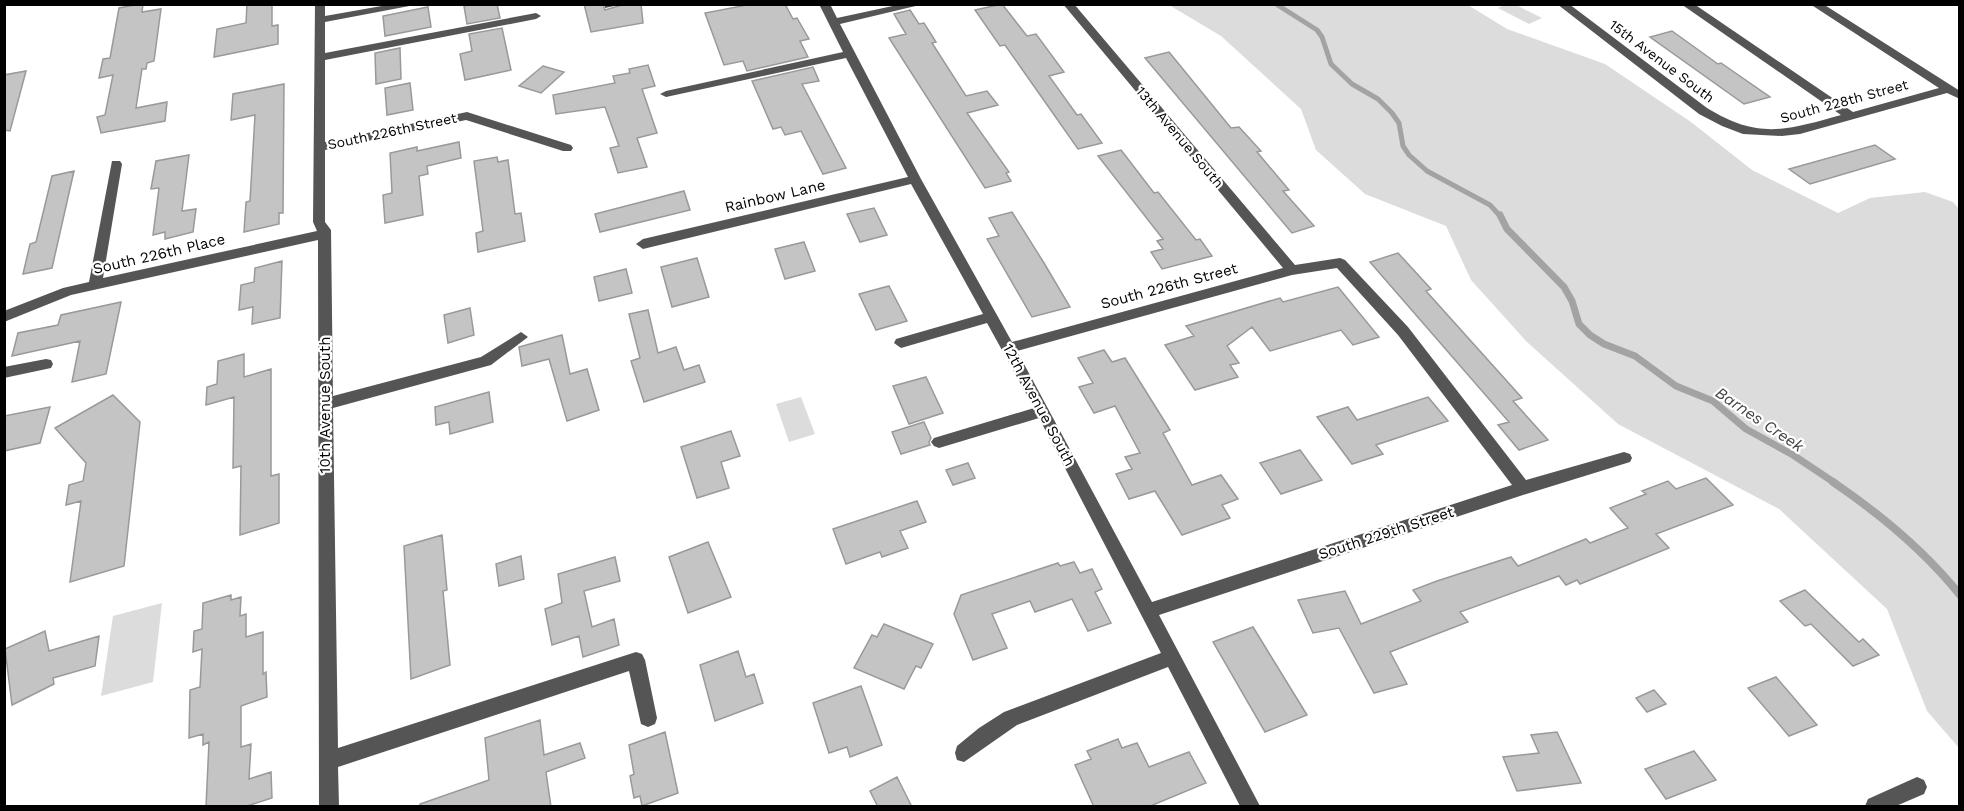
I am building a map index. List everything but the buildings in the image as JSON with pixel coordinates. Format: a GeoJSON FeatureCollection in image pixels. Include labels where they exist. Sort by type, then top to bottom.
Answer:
{"type":"FeatureCollection","features":[{"type":"Feature","properties":{"kind":"street","name":"10th Avenue South"},"geometry":{"type":"LineString","coordinates":[[320,4],[319,222],[324,234],[329,807]]}},
{"type":"Feature","properties":{"kind":"street"},"geometry":{"type":"LineString","coordinates":[[320,20],[416,4]]}},
{"type":"Feature","properties":{"kind":"street","name":"12th Avenue South"},"geometry":{"type":"LineString","coordinates":[[824,4],[915,179],[1043,411],[1250,807]]}},
{"type":"Feature","properties":{"kind":"street"},"geometry":{"type":"LineString","coordinates":[[833,22],[919,4]]}},
{"type":"Feature","properties":{"kind":"street","name":"13th Avenue South"},"geometry":{"type":"LineString","coordinates":[[1068,4],[1292,270]]}},
{"type":"Feature","properties":{"kind":"street","name":"15th Avenue South"},"geometry":{"type":"LineString","coordinates":[[1562,4],[1703,111],[1724,125],[1748,133]]}},
{"type":"Feature","properties":{"kind":"street"},"geometry":{"type":"LineString","coordinates":[[1686,4],[1851,116]]}},
{"type":"Feature","properties":{"kind":"street"},"geometry":{"type":"LineString","coordinates":[[1815,4],[1959,96]]}},
{"type":"Feature","properties":{"kind":"street"},"geometry":{"type":"LineString","coordinates":[[321,57],[536,16]]}},
{"type":"Feature","properties":{"kind":"street"},"geometry":{"type":"LineString","coordinates":[[666,94],[849,54]]}},
{"type":"Feature","properties":{"kind":"street","name":"South 228th Street"},"geometry":{"type":"LineString","coordinates":[[1748,133],[1776,135],[1948,89]]}},
{"type":"Feature","properties":{"kind":"street","name":"South 226th Street"},"geometry":{"type":"LineString","coordinates":[[320,147],[467,116],[567,148]]}},
{"type":"Feature","properties":{"kind":"street"},"geometry":{"type":"LineString","coordinates":[[94,285],[116,164]]}},
{"type":"Feature","properties":{"kind":"street","name":"Rainbow Lane"},"geometry":{"type":"LineString","coordinates":[[643,244],[915,179]]}},
{"type":"Feature","properties":{"kind":"street","name":"South 226th Place"},"geometry":{"type":"LineString","coordinates":[[4,316],[48,298],[94,285],[324,234]]}},
{"type":"Feature","properties":{"kind":"street","name":"South 226th Street"},"geometry":{"type":"LineString","coordinates":[[1008,348],[1292,270],[1340,263],[1402,331],[1523,488]]}},
{"type":"Feature","properties":{"kind":"street"},"geometry":{"type":"LineString","coordinates":[[901,343],[991,317]]}},
{"type":"Feature","properties":{"kind":"street"},"geometry":{"type":"LineString","coordinates":[[325,404],[486,361],[521,337]]}},
{"type":"Feature","properties":{"kind":"street"},"geometry":{"type":"LineString","coordinates":[[4,373],[46,364]]}},
{"type":"Feature","properties":{"kind":"street"},"geometry":{"type":"LineString","coordinates":[[939,442],[1043,411]]}},
{"type":"Feature","properties":{"kind":"street","name":"South 229th Street"},"geometry":{"type":"LineString","coordinates":[[1148,611],[1523,488],[1624,458]]}},
{"type":"Feature","properties":{"kind":"street"},"geometry":{"type":"LineString","coordinates":[[964,753],[986,734],[1011,718],[1172,657]]}},
{"type":"Feature","properties":{"kind":"street"},"geometry":{"type":"LineString","coordinates":[[328,761],[636,660],[648,718]]}},
{"type":"Feature","properties":{"kind":"street"},"geometry":{"type":"LineString","coordinates":[[1875,807],[1917,787]]}},
{"type":"Feature","properties":{"kind":"shaded area"},"geometry":{"type":"Polygon","coordinates":[[[1169,5],[1468,5],[1507,29],[1605,64],[1691,122],[1752,170],[1838,213],[1870,198],[1925,192],[1953,202],[1960,210],[1959,748],[1927,711],[1887,609],[1779,509],[1618,424],[1527,342],[1471,280],[1446,226],[1365,194],[1316,150],[1301,109],[1221,36],[1169,5]]]}},
{"type":"Feature","properties":{"kind":"shaded area"},"geometry":{"type":"Polygon","coordinates":[[[1504,5],[1516,5],[1542,18],[1529,24],[1498,8],[1504,5]]]}},
{"type":"Feature","properties":{"kind":"shaded area"},"geometry":{"type":"Polygon","coordinates":[[[801,397],[815,434],[789,442],[776,404],[801,397]]]}},
{"type":"Feature","properties":{"kind":"shaded area"},"geometry":{"type":"Polygon","coordinates":[[[162,603],[153,682],[101,696],[113,616],[162,603]]]}},
{"type":"Feature","properties":{"kind":"waterway","name":"Barnes Creek"},"geometry":{"type":"LineString","coordinates":[[1276,4],[1317,30],[1322,37],[1331,64],[1352,84],[1378,99],[1392,113],[1399,123],[1403,146],[1409,155],[1427,171],[1490,205],[1501,217]]}},
{"type":"Feature","properties":{"kind":"waterway","name":"Barnes Creek"},"geometry":{"type":"LineString","coordinates":[[1501,217],[1507,229],[1564,287],[1572,301],[1579,324],[1590,335],[1604,344],[1635,356],[1676,386],[1713,401],[1746,429],[1793,455],[1835,483]]}},
{"type":"Feature","properties":{"kind":"waterway","name":"Barnes Creek"},"geometry":{"type":"LineString","coordinates":[[1833,482],[1901,534],[1932,563],[1960,595]]}}]}
